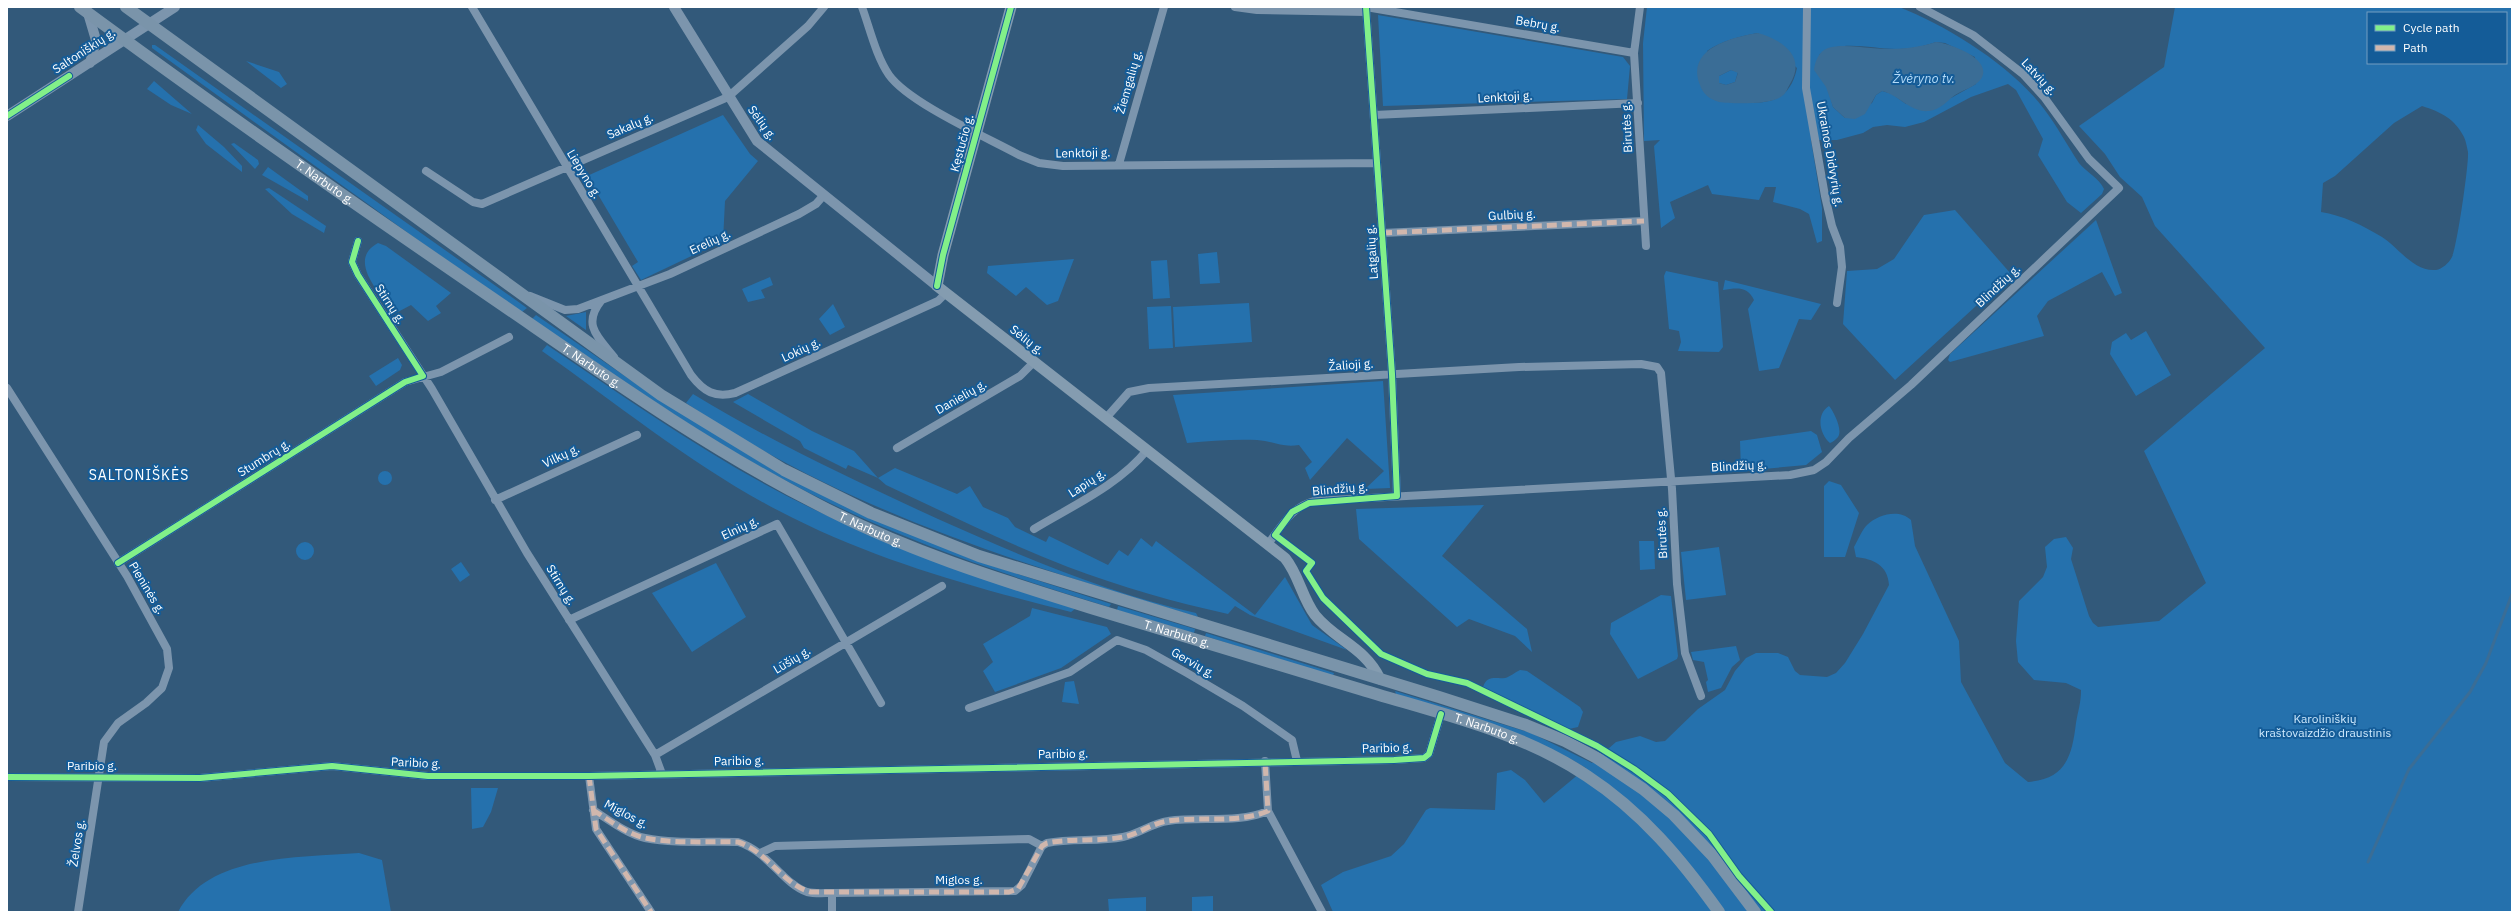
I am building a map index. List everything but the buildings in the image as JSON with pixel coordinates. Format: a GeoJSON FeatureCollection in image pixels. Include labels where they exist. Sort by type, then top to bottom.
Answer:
{"type":"FeatureCollection","features":[{"type":"Feature","properties":{"kind":"main road","name":"T. Narbuto g."},"geometry":{"type":"LineString","coordinates":[[126,7],[621,366],[688,413],[739,444],[825,491],[871,513],[979,556],[1049,579],[1380,679],[1526,725],[1597,758],[1642,789],[1674,815],[1712,856],[1756,912]]}},
{"type":"Feature","properties":{"kind":"main road","name":"Kęstučio g."},"geometry":{"type":"LineString","coordinates":[[937,286],[1011,7]]}},
{"type":"Feature","properties":{"kind":"main road","name":"T. Narbuto g."},"geometry":{"type":"LineString","coordinates":[[84,10],[286,155],[600,372],[729,456],[819,506],[865,527],[974,571],[1390,698],[1529,745],[1586,775],[1630,808],[1658,834],[1686,866],[1719,912]]}},
{"type":"Feature","properties":{"kind":"main road","name":"Sėlių g."},"geometry":{"type":"LineString","coordinates":[[937,286],[1268,544],[1292,567],[1315,615],[1351,644],[1373,665],[1380,679]]}},
{"type":"Feature","properties":{"kind":"main road"},"geometry":{"type":"LineString","coordinates":[[1380,679],[1390,698]]}},
{"type":"Feature","properties":{"kind":"street","name":"Saltoniškių g."},"geometry":{"type":"LineString","coordinates":[[7,116],[175,7]]}},
{"type":"Feature","properties":{"kind":"street","name":"Liepyno g."},"geometry":{"type":"LineString","coordinates":[[472,7],[565,167],[678,352]]}},
{"type":"Feature","properties":{"kind":"street","name":"Sėlių g."},"geometry":{"type":"LineString","coordinates":[[674,7],[757,142],[937,286]]}},
{"type":"Feature","properties":{"kind":"street","name":"Sakalų g."},"geometry":{"type":"LineString","coordinates":[[426,170],[461,194],[482,204],[728,97],[808,26],[824,7]]}},
{"type":"Feature","properties":{"kind":"street","name":"Lenktoji g."},"geometry":{"type":"LineString","coordinates":[[862,7],[883,63],[895,83],[914,98],[1019,155],[1039,163],[1063,166],[1120,164],[1377,163]]}},
{"type":"Feature","properties":{"kind":"street","name":"Žiemgalių g."},"geometry":{"type":"LineString","coordinates":[[1120,164],[1164,7]]}},
{"type":"Feature","properties":{"kind":"street","name":"Bebrų g."},"geometry":{"type":"LineString","coordinates":[[1235,7],[1257,10],[1366,9],[1634,53]]}},
{"type":"Feature","properties":{"kind":"street","name":"Birutės g."},"geometry":{"type":"LineString","coordinates":[[1640,7],[1634,53],[1646,246]]}},
{"type":"Feature","properties":{"kind":"street","name":"Ukrainos Didvyrių g."},"geometry":{"type":"LineString","coordinates":[[1807,7],[1806,88],[1825,196],[1842,267],[1837,303]]}},
{"type":"Feature","properties":{"kind":"street","name":"Latvių g."},"geometry":{"type":"LineString","coordinates":[[1920,7],[1973,36],[2022,74],[2044,98],[2090,159],[2119,188]]}},
{"type":"Feature","properties":{"kind":"street","name":"Latgalių g."},"geometry":{"type":"LineString","coordinates":[[1366,9],[1392,374],[1397,496]]}},
{"type":"Feature","properties":{"kind":"street"},"geometry":{"type":"LineString","coordinates":[[84,10],[96,40],[90,63]]}},
{"type":"Feature","properties":{"kind":"street","name":"Lenktoji g."},"geometry":{"type":"LineString","coordinates":[[1374,115],[1638,103]]}},
{"type":"Feature","properties":{"kind":"street","name":"Blindžių g."},"geometry":{"type":"LineString","coordinates":[[1268,544],[1288,517],[1303,505],[1336,499],[1790,475],[1814,470],[1911,385],[2119,188]]}},
{"type":"Feature","properties":{"kind":"street","name":"Erelių g."},"geometry":{"type":"LineString","coordinates":[[519,293],[569,310],[601,301],[670,274],[799,214],[816,204],[823,196]]}},
{"type":"Feature","properties":{"kind":"street","name":"Gulbių g."},"geometry":{"type":"LineString","coordinates":[[1382,233],[1644,221]]}},
{"type":"Feature","properties":{"kind":"street","name":"Stirnų g."},"geometry":{"type":"LineString","coordinates":[[358,241],[352,262],[423,376],[495,500],[655,755],[662,774]]}},
{"type":"Feature","properties":{"kind":"street","name":"Lokių g."},"geometry":{"type":"LineString","coordinates":[[678,352],[699,386],[710,393],[723,396],[753,386],[938,301],[946,293]]}},
{"type":"Feature","properties":{"kind":"street"},"geometry":{"type":"LineString","coordinates":[[601,301],[592,314],[592,325],[621,366]]}},
{"type":"Feature","properties":{"kind":"street","name":"Stumbrų g."},"geometry":{"type":"LineString","coordinates":[[118,563],[405,382],[441,372],[509,337]]}},
{"type":"Feature","properties":{"kind":"street","name":"Danielių g."},"geometry":{"type":"LineString","coordinates":[[896,448],[1020,376],[1034,362]]}},
{"type":"Feature","properties":{"kind":"street","name":"Žalioji g."},"geometry":{"type":"LineString","coordinates":[[1106,418],[1130,392],[1136,390],[1519,367],[1641,364],[1657,367]]}},
{"type":"Feature","properties":{"kind":"street","name":"Birutės g."},"geometry":{"type":"LineString","coordinates":[[1657,367],[1660,373],[1671,481],[1677,584],[1685,653],[1701,696]]}},
{"type":"Feature","properties":{"kind":"street","name":"Pieninės g."},"geometry":{"type":"LineString","coordinates":[[7,388],[118,563],[161,635],[167,649],[169,668],[165,683],[159,692],[118,723],[107,736],[102,748],[98,777]]}},
{"type":"Feature","properties":{"kind":"street","name":"Vilkų g."},"geometry":{"type":"LineString","coordinates":[[495,500],[637,435]]}},
{"type":"Feature","properties":{"kind":"street","name":"Lapių g."},"geometry":{"type":"LineString","coordinates":[[1034,529],[1113,480],[1140,458],[1146,450]]}},
{"type":"Feature","properties":{"kind":"street","name":"Elnių g."},"geometry":{"type":"LineString","coordinates":[[570,620],[777,524],[881,703]]}},
{"type":"Feature","properties":{"kind":"street","name":"Lūšių g."},"geometry":{"type":"LineString","coordinates":[[655,755],[942,586]]}},
{"type":"Feature","properties":{"kind":"street","name":"Gervių g."},"geometry":{"type":"LineString","coordinates":[[969,708],[1070,672],[1117,640],[1146,650],[1243,706],[1292,740],[1297,761]]}},
{"type":"Feature","properties":{"kind":"street","name":"Paribio g."},"geometry":{"type":"LineString","coordinates":[[7,776],[200,778],[332,766],[428,776],[589,776],[1424,758],[1429,754],[1441,714]]}},
{"type":"Feature","properties":{"kind":"street"},"geometry":{"type":"LineString","coordinates":[[1264,761],[1268,811],[1322,912]]}},
{"type":"Feature","properties":{"kind":"street","name":"Miglos g."},"geometry":{"type":"LineString","coordinates":[[589,776],[596,829],[651,912]]}},
{"type":"Feature","properties":{"kind":"street","name":"Želvos g."},"geometry":{"type":"LineString","coordinates":[[78,912],[98,777]]}},
{"type":"Feature","properties":{"kind":"street","name":"Miglos g."},"geometry":{"type":"LineString","coordinates":[[593,810],[619,826],[644,838],[670,841],[738,842],[760,853],[801,889],[811,892],[1015,891],[1022,884],[1042,846]]}},
{"type":"Feature","properties":{"kind":"street"},"geometry":{"type":"LineString","coordinates":[[760,853],[775,846],[1029,839],[1042,846],[1054,841],[1122,837],[1138,833],[1155,823],[1169,820],[1254,817],[1268,811]]}},
{"type":"Feature","properties":{"kind":"street"},"geometry":{"type":"LineString","coordinates":[[832,893],[832,912]]}},
{"type":"Feature","properties":{"kind":"green space"},"geometry":{"type":"Polygon","coordinates":[[[1647,7],[1899,7],[1938,25],[1978,49],[2015,78],[2031,93],[2044,109],[2079,163],[2102,185],[2104,189],[2102,194],[2081,213],[2067,202],[2038,155],[2043,139],[2016,90],[2008,84],[1971,97],[1924,122],[1905,127],[1887,125],[1873,127],[1863,133],[1837,140],[1811,140],[1822,208],[1822,241],[1817,243],[1809,214],[1800,209],[1773,202],[1776,187],[1765,187],[1759,200],[1712,194],[1708,185],[1670,202],[1675,218],[1661,228],[1654,146],[1660,140],[1644,141],[1643,43],[1647,7]],[[1758,33],[1731,39],[1718,44],[1707,51],[1721,102],[1758,103],[1768,101],[1778,98],[1793,82],[1797,68],[1758,33]],[[1936,42],[1904,49],[1858,46],[1837,47],[1827,50],[1819,55],[1833,107],[1845,118],[1872,103],[1876,95],[1882,91],[1892,94],[1906,104],[1951,98],[1976,84],[1975,57],[1945,43],[1936,42]]]}},
{"type":"Feature","properties":{"kind":"green space","name":"Karoliniškių kraštovaizdžio draustinis"},"geometry":{"type":"Polygon","coordinates":[[[2175,7],[2512,7],[2512,912],[1333,912],[1321,885],[1343,872],[1391,856],[1404,844],[1426,810],[1430,808],[1495,810],[1497,773],[1511,770],[1525,780],[1544,803],[1586,768],[1569,758],[1396,694],[1395,691],[1531,733],[1592,763],[1616,742],[1640,736],[1656,742],[1665,741],[1698,709],[1725,690],[1735,671],[1746,658],[1756,653],[1778,653],[1788,657],[1795,671],[1800,675],[1827,677],[1836,673],[1845,663],[1863,634],[1889,585],[1886,572],[1883,568],[1874,561],[1856,557],[1854,547],[1867,525],[1877,518],[1889,514],[1901,515],[1911,520],[1915,546],[1959,641],[1961,682],[2005,763],[2028,782],[2041,780],[2059,771],[2065,764],[2072,746],[2081,690],[2066,683],[2034,680],[2018,662],[2016,641],[2019,601],[2043,577],[2047,567],[2045,547],[2054,539],[2066,537],[2073,548],[2071,559],[2089,616],[2093,623],[2098,627],[2159,621],[2206,583],[2144,451],[2265,348],[2155,226],[2142,197],[2120,177],[2105,154],[2079,126],[2164,67],[2175,7]],[[2422,106],[2394,123],[2335,176],[2323,183],[2321,212],[2345,218],[2360,225],[2382,237],[2407,258],[2428,270],[2436,270],[2441,268],[2452,257],[2457,238],[2468,160],[2466,142],[2456,125],[2447,117],[2422,106]]]}},
{"type":"Feature","properties":{"kind":"green space"},"geometry":{"type":"Polygon","coordinates":[[[1378,15],[1623,57],[1630,66],[1627,99],[1383,106],[1378,15]]]}},
{"type":"Feature","properties":{"kind":"green space"},"geometry":{"type":"Polygon","coordinates":[[[152,45],[155,45],[527,308],[522,312],[415,238],[152,48],[152,45]]]}},
{"type":"Feature","properties":{"kind":"green space"},"geometry":{"type":"Polygon","coordinates":[[[246,61],[279,72],[287,84],[281,88],[246,61]]]}},
{"type":"Feature","properties":{"kind":"green space"},"geometry":{"type":"Polygon","coordinates":[[[1731,70],[1738,72],[1735,82],[1726,85],[1719,83],[1719,76],[1731,70]]]}},
{"type":"Feature","properties":{"kind":"green space"},"geometry":{"type":"Polygon","coordinates":[[[154,81],[192,114],[171,105],[147,89],[154,81]]]}},
{"type":"Feature","properties":{"kind":"green space"},"geometry":{"type":"Polygon","coordinates":[[[723,115],[750,154],[758,161],[725,201],[723,241],[641,280],[632,266],[638,262],[587,176],[723,115]]]}},
{"type":"Feature","properties":{"kind":"green space"},"geometry":{"type":"Polygon","coordinates":[[[198,125],[224,147],[242,166],[242,172],[206,144],[196,130],[198,125]]]}},
{"type":"Feature","properties":{"kind":"green space"},"geometry":{"type":"Polygon","coordinates":[[[234,143],[258,160],[259,164],[255,169],[231,144],[234,143]]]}},
{"type":"Feature","properties":{"kind":"green space"},"geometry":{"type":"Polygon","coordinates":[[[268,167],[308,196],[308,201],[262,175],[268,167]]]}},
{"type":"Feature","properties":{"kind":"green space"},"geometry":{"type":"Polygon","coordinates":[[[269,188],[326,226],[324,233],[292,214],[265,189],[269,188]]]}},
{"type":"Feature","properties":{"kind":"green space"},"geometry":{"type":"Polygon","coordinates":[[[1955,210],[2011,274],[1895,380],[1843,324],[1847,271],[1877,269],[1894,259],[1924,215],[1955,210]]]}},
{"type":"Feature","properties":{"kind":"green space"},"geometry":{"type":"Polygon","coordinates":[[[2096,220],[2122,293],[2115,296],[2102,272],[2048,301],[2037,316],[2044,336],[1950,362],[1948,360],[1950,354],[2096,220]]]}},
{"type":"Feature","properties":{"kind":"green space"},"geometry":{"type":"Polygon","coordinates":[[[378,243],[386,246],[451,293],[436,306],[441,313],[428,321],[411,305],[394,314],[375,287],[366,268],[365,258],[369,250],[378,243]]]}},
{"type":"Feature","properties":{"kind":"green space"},"geometry":{"type":"Polygon","coordinates":[[[1217,252],[1220,283],[1200,284],[1198,254],[1217,252]]]}},
{"type":"Feature","properties":{"kind":"green space"},"geometry":{"type":"Polygon","coordinates":[[[1074,259],[1058,301],[1047,305],[1026,287],[1016,296],[987,273],[988,266],[1074,259]]]}},
{"type":"Feature","properties":{"kind":"green space"},"geometry":{"type":"Polygon","coordinates":[[[1167,260],[1170,298],[1153,299],[1151,261],[1167,260]]]}},
{"type":"Feature","properties":{"kind":"green space"},"geometry":{"type":"Polygon","coordinates":[[[1666,271],[1718,282],[1723,347],[1719,352],[1678,351],[1681,342],[1679,331],[1669,329],[1664,276],[1666,271]]]}},
{"type":"Feature","properties":{"kind":"green space"},"geometry":{"type":"Polygon","coordinates":[[[770,277],[773,285],[761,290],[765,298],[748,302],[742,289],[770,277]]]}},
{"type":"Feature","properties":{"kind":"green space"},"geometry":{"type":"Polygon","coordinates":[[[1725,280],[1821,304],[1811,320],[1799,319],[1779,368],[1759,371],[1748,309],[1754,300],[1745,290],[1723,290],[1725,280]]]}},
{"type":"Feature","properties":{"kind":"green space"},"geometry":{"type":"Polygon","coordinates":[[[1249,303],[1252,342],[1175,347],[1173,307],[1249,303]]]}},
{"type":"Feature","properties":{"kind":"green space"},"geometry":{"type":"Polygon","coordinates":[[[833,304],[845,327],[830,335],[819,319],[833,304]]]}},
{"type":"Feature","properties":{"kind":"green space"},"geometry":{"type":"Polygon","coordinates":[[[1171,306],[1173,348],[1149,349],[1147,307],[1171,306]]]}},
{"type":"Feature","properties":{"kind":"green space"},"geometry":{"type":"Polygon","coordinates":[[[586,312],[586,330],[566,316],[586,312]]]}},
{"type":"Feature","properties":{"kind":"green space"},"geometry":{"type":"Polygon","coordinates":[[[536,315],[651,394],[770,468],[971,559],[1111,604],[1109,607],[978,564],[892,531],[809,493],[738,454],[678,417],[532,319],[536,315]]]}},
{"type":"Feature","properties":{"kind":"green space"},"geometry":{"type":"Polygon","coordinates":[[[2146,331],[2171,375],[2136,396],[2110,354],[2112,342],[2126,333],[2131,340],[2146,331]]]}},
{"type":"Feature","properties":{"kind":"green space"},"geometry":{"type":"Polygon","coordinates":[[[547,345],[708,451],[741,471],[809,507],[907,549],[1075,609],[1071,612],[929,572],[860,548],[793,518],[727,482],[664,440],[542,351],[547,345]]]}},
{"type":"Feature","properties":{"kind":"green space"},"geometry":{"type":"Polygon","coordinates":[[[398,358],[402,365],[400,370],[376,386],[369,376],[398,358]]]}},
{"type":"Feature","properties":{"kind":"green space"},"geometry":{"type":"Polygon","coordinates":[[[1383,381],[1390,488],[1365,489],[1384,471],[1347,438],[1310,480],[1305,468],[1312,462],[1299,445],[1288,446],[1263,441],[1248,440],[1222,440],[1187,443],[1173,395],[1383,381]]]}},
{"type":"Feature","properties":{"kind":"green space"},"geometry":{"type":"Polygon","coordinates":[[[693,394],[783,445],[969,533],[1033,560],[1097,584],[1163,605],[1196,613],[1198,617],[999,554],[934,530],[870,503],[807,474],[745,440],[686,403],[693,394]]]}},
{"type":"Feature","properties":{"kind":"green space"},"geometry":{"type":"Polygon","coordinates":[[[748,394],[812,431],[854,451],[878,478],[848,465],[846,469],[804,448],[800,441],[733,402],[748,394]]]}},
{"type":"Feature","properties":{"kind":"green space"},"geometry":{"type":"Polygon","coordinates":[[[1829,406],[1839,426],[1838,437],[1830,443],[1823,435],[1820,424],[1822,414],[1829,406]]]}},
{"type":"Feature","properties":{"kind":"green space"},"geometry":{"type":"Polygon","coordinates":[[[1811,431],[1817,435],[1822,452],[1806,465],[1741,471],[1740,441],[1811,431]]]}},
{"type":"Feature","properties":{"kind":"green space"},"geometry":{"type":"Polygon","coordinates":[[[895,468],[957,494],[970,486],[983,507],[1008,518],[1015,527],[1046,542],[1049,536],[1108,565],[1119,550],[1128,556],[1141,538],[1152,547],[1156,541],[1255,615],[1285,577],[1312,625],[1347,650],[1250,615],[1235,606],[1228,614],[1168,599],[1068,567],[954,517],[886,485],[878,478],[895,468]]]}},
{"type":"Feature","properties":{"kind":"green space"},"geometry":{"type":"Polygon","coordinates":[[[382,471],[388,471],[392,475],[392,481],[388,485],[382,485],[378,481],[378,475],[382,471]]]}},
{"type":"Feature","properties":{"kind":"green space"},"geometry":{"type":"Polygon","coordinates":[[[1829,481],[1841,485],[1859,513],[1845,557],[1824,557],[1824,486],[1829,481]]]}},
{"type":"Feature","properties":{"kind":"green space"},"geometry":{"type":"Polygon","coordinates":[[[1484,505],[1442,556],[1527,629],[1532,652],[1515,636],[1469,619],[1457,627],[1359,539],[1356,509],[1484,505]]]}},
{"type":"Feature","properties":{"kind":"green space"},"geometry":{"type":"Polygon","coordinates":[[[1639,541],[1654,541],[1655,569],[1640,570],[1639,541]]]}},
{"type":"Feature","properties":{"kind":"green space"},"geometry":{"type":"Polygon","coordinates":[[[305,542],[311,545],[314,551],[311,557],[305,560],[299,557],[296,551],[299,545],[305,542]]]}},
{"type":"Feature","properties":{"kind":"green space"},"geometry":{"type":"Polygon","coordinates":[[[1719,547],[1726,595],[1686,600],[1681,552],[1719,547]]]}},
{"type":"Feature","properties":{"kind":"green space"},"geometry":{"type":"Polygon","coordinates":[[[461,562],[470,575],[460,582],[451,569],[461,562]]]}},
{"type":"Feature","properties":{"kind":"green space"},"geometry":{"type":"Polygon","coordinates":[[[716,563],[746,617],[692,652],[652,593],[716,563]]]}},
{"type":"Feature","properties":{"kind":"green space"},"geometry":{"type":"Polygon","coordinates":[[[1661,595],[1671,596],[1678,656],[1677,659],[1638,679],[1610,634],[1611,623],[1661,595]]]}},
{"type":"Feature","properties":{"kind":"green space"},"geometry":{"type":"Polygon","coordinates":[[[1118,606],[1195,629],[1194,633],[1117,610],[1118,606]]]}},
{"type":"Feature","properties":{"kind":"green space"},"geometry":{"type":"Polygon","coordinates":[[[1032,608],[1107,627],[1111,634],[1061,668],[995,692],[983,671],[993,662],[983,644],[1030,616],[1032,608]]]}},
{"type":"Feature","properties":{"kind":"green space"},"geometry":{"type":"Polygon","coordinates":[[[1206,633],[1334,673],[1333,676],[1205,636],[1206,633]]]}},
{"type":"Feature","properties":{"kind":"green space"},"geometry":{"type":"Polygon","coordinates":[[[1736,646],[1740,660],[1732,667],[1721,688],[1708,692],[1706,682],[1708,680],[1704,662],[1693,660],[1691,652],[1736,646]]]}},
{"type":"Feature","properties":{"kind":"green space"},"geometry":{"type":"Polygon","coordinates":[[[1520,670],[1527,671],[1580,707],[1583,712],[1578,727],[1569,729],[1483,687],[1489,679],[1505,678],[1520,670]]]}},
{"type":"Feature","properties":{"kind":"green space"},"geometry":{"type":"Polygon","coordinates":[[[1074,681],[1079,704],[1062,702],[1065,682],[1074,681]]]}},
{"type":"Feature","properties":{"kind":"green space"},"geometry":{"type":"Polygon","coordinates":[[[471,788],[498,788],[491,812],[483,827],[472,829],[471,788]]]}},
{"type":"Feature","properties":{"kind":"green space"},"geometry":{"type":"Polygon","coordinates":[[[359,853],[382,860],[391,912],[178,912],[192,893],[211,879],[234,869],[258,862],[284,858],[359,853]]]}},
{"type":"Feature","properties":{"kind":"green space"},"geometry":{"type":"Polygon","coordinates":[[[1213,896],[1213,912],[1192,912],[1192,897],[1213,896]]]}},
{"type":"Feature","properties":{"kind":"green space"},"geometry":{"type":"Polygon","coordinates":[[[1146,897],[1146,912],[1109,912],[1108,899],[1146,897]]]}},
{"type":"Feature","properties":{"kind":"water"},"geometry":{"type":"Polygon","coordinates":[[[1758,33],[1776,40],[1794,57],[1796,65],[1787,90],[1777,99],[1761,102],[1725,103],[1719,102],[1707,96],[1701,88],[1697,73],[1699,62],[1705,54],[1714,47],[1724,42],[1758,33]],[[1731,70],[1719,76],[1719,83],[1726,85],[1735,82],[1738,73],[1731,70]]]}},
{"type":"Feature","properties":{"kind":"water","name":"Žvėryno tv."},"geometry":{"type":"Polygon","coordinates":[[[1936,42],[1950,45],[1968,53],[1981,65],[1983,72],[1981,79],[1976,84],[1955,95],[1940,107],[1929,111],[1923,111],[1911,107],[1894,96],[1882,91],[1876,95],[1865,114],[1855,119],[1845,118],[1833,107],[1826,87],[1814,70],[1816,60],[1822,51],[1828,48],[1850,46],[1896,49],[1912,48],[1936,42]]]}},
{"type":"Feature","properties":{"kind":"waterway"},"geometry":{"type":"LineString","coordinates":[[2368,862],[2409,769],[2470,692],[2486,663],[2512,594]]}},
{"type":"Feature","properties":{"kind":"marked path"},"geometry":{"type":"LineString","coordinates":[[1382,233],[1644,221]]}},
{"type":"Feature","properties":{"kind":"marked path"},"geometry":{"type":"LineString","coordinates":[[593,810],[625,830],[645,838],[679,842],[738,842],[748,846],[758,853],[792,883],[811,892],[1009,892],[1018,889],[1042,846],[1047,843],[1123,837],[1135,834],[1162,822],[1180,820],[1231,819],[1256,815],[1268,811],[1265,761]]}},
{"type":"Feature","properties":{"kind":"marked path"},"geometry":{"type":"LineString","coordinates":[[589,776],[596,829],[651,912]]}},
{"type":"Feature","properties":{"kind":"cycle path"},"geometry":{"type":"LineString","coordinates":[[937,286],[943,255],[1011,7]]}},
{"type":"Feature","properties":{"kind":"cycle path"},"geometry":{"type":"LineString","coordinates":[[1366,7],[1392,374],[1397,496],[1309,503],[1292,512],[1275,535],[1312,563],[1306,571],[1323,598],[1381,654],[1427,674],[1467,683],[1597,746],[1634,769],[1668,794],[1709,834],[1739,876],[1771,912]]}},
{"type":"Feature","properties":{"kind":"cycle path"},"geometry":{"type":"LineString","coordinates":[[7,116],[69,76]]}},
{"type":"Feature","properties":{"kind":"cycle path"},"geometry":{"type":"LineString","coordinates":[[118,563],[405,382],[423,376],[358,275],[352,262],[358,241]]}},
{"type":"Feature","properties":{"kind":"cycle path"},"geometry":{"type":"LineString","coordinates":[[7,777],[200,778],[332,766],[428,776],[589,776],[1394,760],[1424,758],[1429,754],[1441,714]]}},
{"type":"Feature","properties":{"kind":"district","name":"SALTONIŠKĖS"},"geometry":{"type":"Point","coordinates":[139,475]}}]}
